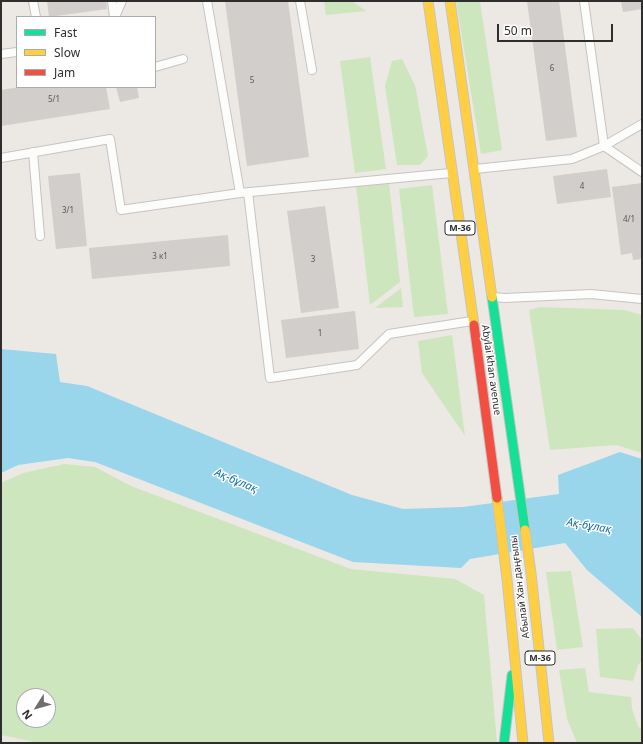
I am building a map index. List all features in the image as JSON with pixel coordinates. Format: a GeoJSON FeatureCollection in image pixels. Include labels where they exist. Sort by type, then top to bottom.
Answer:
{"type":"FeatureCollection","features":[{"type":"Feature","properties":{"kind":"main road","name":"Abylai khan avenue"},"geometry":{"type":"LineString","coordinates":[[428,1],[492,455],[507,579],[523,743]]}},
{"type":"Feature","properties":{"kind":"main road","name":"Abylai khan avenue"},"geometry":{"type":"LineString","coordinates":[[450,1],[514,452]]}},
{"type":"Feature","properties":{"kind":"main road","name":"Абылай Хан даңғылы"},"geometry":{"type":"LineString","coordinates":[[514,452],[531,573],[549,743]]}},
{"type":"Feature","properties":{"kind":"main road"},"geometry":{"type":"LineString","coordinates":[[504,743],[514,656]]}},
{"type":"Feature","properties":{"kind":"lane"},"geometry":{"type":"LineString","coordinates":[[33,1],[36,16]]}},
{"type":"Feature","properties":{"kind":"lane"},"geometry":{"type":"LineString","coordinates":[[112,1],[114,16]]}},
{"type":"Feature","properties":{"kind":"lane"},"geometry":{"type":"LineString","coordinates":[[114,16],[122,1]]}},
{"type":"Feature","properties":{"kind":"lane"},"geometry":{"type":"LineString","coordinates":[[207,1],[244,192],[270,378],[357,365],[388,334],[473,321]]}},
{"type":"Feature","properties":{"kind":"lane"},"geometry":{"type":"LineString","coordinates":[[300,1],[312,70]]}},
{"type":"Feature","properties":{"kind":"lane"},"geometry":{"type":"LineString","coordinates":[[584,1],[604,146],[642,172]]}},
{"type":"Feature","properties":{"kind":"lane"},"geometry":{"type":"LineString","coordinates":[[1,54],[16,52]]}},
{"type":"Feature","properties":{"kind":"lane"},"geometry":{"type":"LineString","coordinates":[[156,67],[183,59]]}},
{"type":"Feature","properties":{"kind":"lane"},"geometry":{"type":"LineString","coordinates":[[475,169],[572,159],[604,146],[642,124]]}},
{"type":"Feature","properties":{"kind":"lane"},"geometry":{"type":"LineString","coordinates":[[1,158],[110,140],[121,210],[244,192],[452,173]]}},
{"type":"Feature","properties":{"kind":"lane"},"geometry":{"type":"LineString","coordinates":[[33,152],[40,236]]}},
{"type":"Feature","properties":{"kind":"lane"},"geometry":{"type":"LineString","coordinates":[[491,297],[505,298],[591,294],[641,299]]}},
{"type":"Feature","properties":{"kind":"green space"},"geometry":{"type":"Polygon","coordinates":[[[324,1],[352,1],[366,11],[326,15],[324,1]]]}},
{"type":"Feature","properties":{"kind":"green space"},"geometry":{"type":"Polygon","coordinates":[[[456,1],[480,1],[502,150],[481,154],[456,1]]]}},
{"type":"Feature","properties":{"kind":"green space"},"geometry":{"type":"Polygon","coordinates":[[[370,57],[386,169],[355,173],[340,61],[370,57]]]}},
{"type":"Feature","properties":{"kind":"green space"},"geometry":{"type":"Polygon","coordinates":[[[402,59],[415,85],[428,156],[420,165],[397,165],[385,86],[392,61],[402,59]]]}},
{"type":"Feature","properties":{"kind":"green space"},"geometry":{"type":"Polygon","coordinates":[[[389,183],[400,282],[370,305],[356,186],[389,183]]]}},
{"type":"Feature","properties":{"kind":"green space"},"geometry":{"type":"Polygon","coordinates":[[[432,185],[448,314],[414,317],[399,189],[432,185]]]}},
{"type":"Feature","properties":{"kind":"green space"},"geometry":{"type":"Polygon","coordinates":[[[401,288],[403,307],[375,308],[401,288]]]}},
{"type":"Feature","properties":{"kind":"green space"},"geometry":{"type":"Polygon","coordinates":[[[540,307],[625,310],[642,315],[642,453],[616,445],[550,450],[529,310],[540,307]]]}},
{"type":"Feature","properties":{"kind":"green space"},"geometry":{"type":"Polygon","coordinates":[[[452,335],[465,436],[422,373],[418,341],[452,335]]]}},
{"type":"Feature","properties":{"kind":"green space"},"geometry":{"type":"Polygon","coordinates":[[[64,464],[95,467],[131,486],[351,569],[455,579],[484,595],[497,743],[39,743],[1,735],[1,483],[23,473],[64,464]]]}},
{"type":"Feature","properties":{"kind":"green space"},"geometry":{"type":"Polygon","coordinates":[[[571,571],[583,647],[557,650],[546,572],[571,571]]]}},
{"type":"Feature","properties":{"kind":"green space"},"geometry":{"type":"Polygon","coordinates":[[[633,628],[642,640],[642,661],[638,665],[633,681],[600,677],[596,629],[633,628]]]}},
{"type":"Feature","properties":{"kind":"green space"},"geometry":{"type":"Polygon","coordinates":[[[585,668],[589,692],[631,697],[632,709],[638,726],[642,730],[642,743],[577,743],[567,719],[559,670],[585,668]]]}},
{"type":"Feature","properties":{"kind":"water","name":"Ақ-бұлақ"},"geometry":{"type":"Polygon","coordinates":[[[1,349],[56,354],[60,382],[87,386],[352,495],[403,509],[463,507],[559,494],[558,475],[620,452],[642,459],[642,617],[587,570],[565,543],[470,559],[461,568],[353,562],[95,462],[68,458],[18,465],[1,473],[1,349]]]}},
{"type":"Feature","properties":{"kind":"building"},"geometry":{"type":"Polygon","coordinates":[[[47,1],[106,1],[107,9],[49,16],[47,1]]]}},
{"type":"Feature","properties":{"kind":"building"},"geometry":{"type":"Polygon","coordinates":[[[225,1],[288,1],[309,157],[247,166],[225,1]]]}},
{"type":"Feature","properties":{"kind":"building"},"geometry":{"type":"Polygon","coordinates":[[[527,1],[559,1],[577,137],[546,141],[527,1]]]}},
{"type":"Feature","properties":{"kind":"building"},"geometry":{"type":"Polygon","coordinates":[[[621,1],[642,1],[642,9],[623,12],[621,1]]]}},
{"type":"Feature","properties":{"kind":"building"},"geometry":{"type":"Polygon","coordinates":[[[16,88],[106,88],[110,109],[1,126],[1,90],[16,88]]]}},
{"type":"Feature","properties":{"kind":"building"},"geometry":{"type":"Polygon","coordinates":[[[116,88],[137,88],[139,98],[120,102],[116,88]]]}},
{"type":"Feature","properties":{"kind":"building"},"geometry":{"type":"Polygon","coordinates":[[[607,169],[611,197],[557,204],[553,176],[607,169]]]}},
{"type":"Feature","properties":{"kind":"building"},"geometry":{"type":"Polygon","coordinates":[[[80,173],[87,246],[56,249],[48,176],[80,173]]]}},
{"type":"Feature","properties":{"kind":"building"},"geometry":{"type":"Polygon","coordinates":[[[642,183],[642,259],[633,260],[632,253],[621,255],[612,187],[642,183]]]}},
{"type":"Feature","properties":{"kind":"building"},"geometry":{"type":"Polygon","coordinates":[[[325,206],[339,308],[301,313],[287,211],[325,206]]]}},
{"type":"Feature","properties":{"kind":"building"},"geometry":{"type":"Polygon","coordinates":[[[228,235],[230,266],[92,279],[89,248],[228,235]]]}},
{"type":"Feature","properties":{"kind":"building"},"geometry":{"type":"Polygon","coordinates":[[[355,311],[359,349],[286,358],[281,320],[355,311]]]}},
{"type":"Feature","properties":{"kind":"traffic: fast"},"geometry":{"type":"LineString","coordinates":[[492,297],[525,530]]}},
{"type":"Feature","properties":{"kind":"traffic: fast"},"geometry":{"type":"LineString","coordinates":[[504,743],[512,675]]}},
{"type":"Feature","properties":{"kind":"traffic: slow"},"geometry":{"type":"LineString","coordinates":[[428,1],[474,325]]}},
{"type":"Feature","properties":{"kind":"traffic: slow"},"geometry":{"type":"LineString","coordinates":[[450,1],[492,297]]}},
{"type":"Feature","properties":{"kind":"traffic: slow"},"geometry":{"type":"LineString","coordinates":[[497,498],[507,579],[523,743]]}},
{"type":"Feature","properties":{"kind":"traffic: slow"},"geometry":{"type":"LineString","coordinates":[[525,530],[549,743]]}},
{"type":"Feature","properties":{"kind":"traffic: jam"},"geometry":{"type":"LineString","coordinates":[[474,325],[497,498]]}}]}
